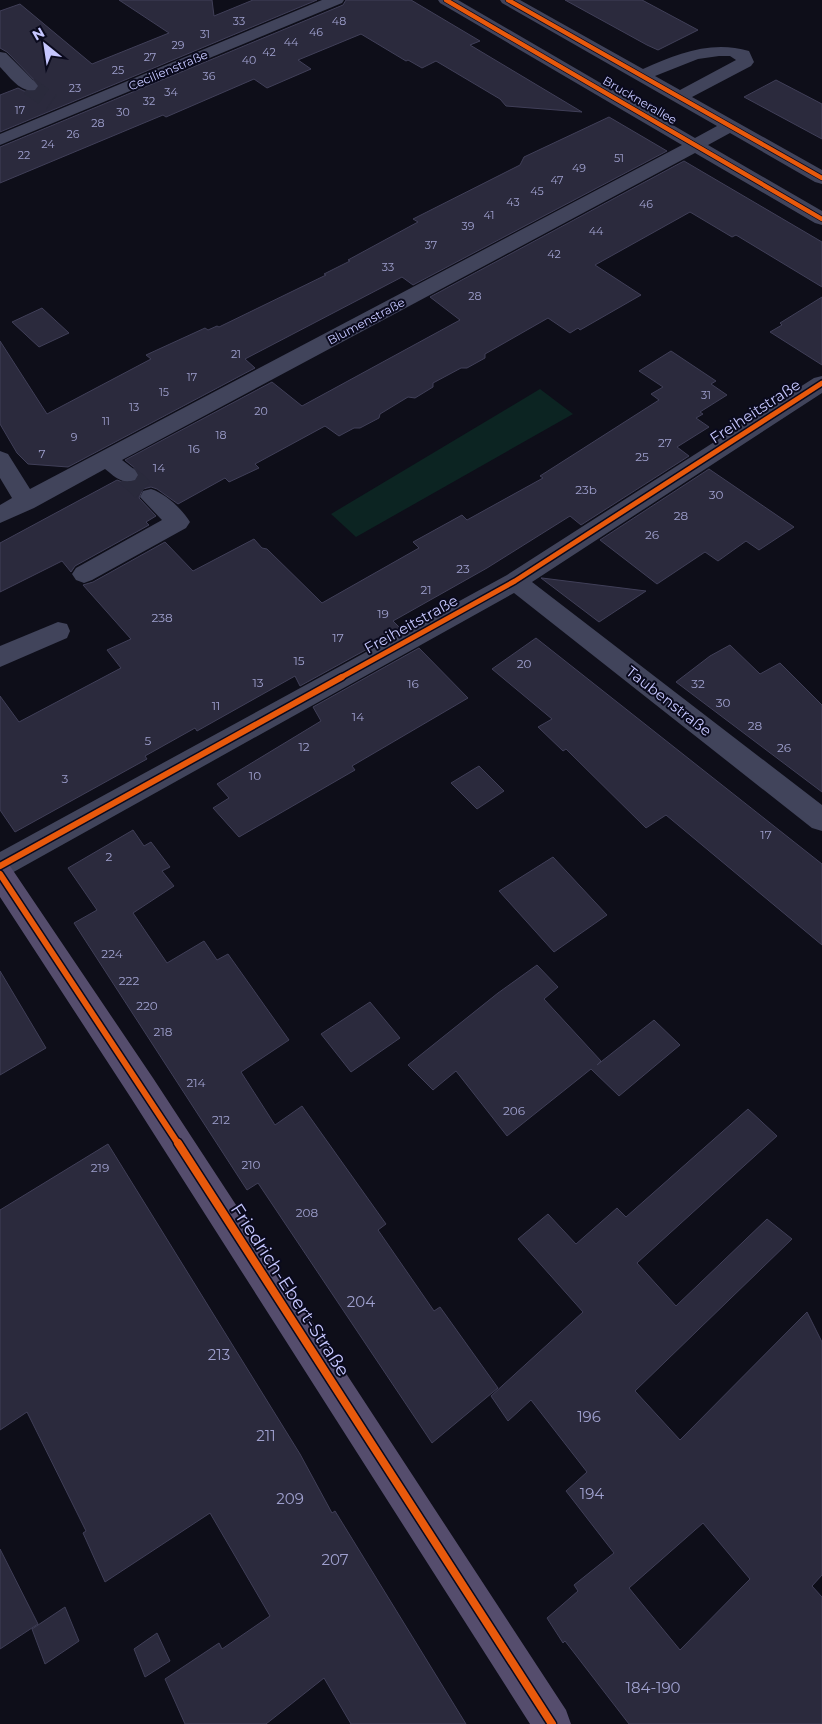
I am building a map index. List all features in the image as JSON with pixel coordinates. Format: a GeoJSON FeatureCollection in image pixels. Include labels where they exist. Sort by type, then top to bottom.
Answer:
{"type":"FeatureCollection","features":[{"type":"Feature","properties":{"kind":"main road","name":"Friedrich-Ebert-Straße"},"geometry":{"type":"LineString","coordinates":[[0,874],[142,1088],[552,1724]]}},
{"type":"Feature","properties":{"kind":"street","name":"Cecilienstraße"},"geometry":{"type":"LineString","coordinates":[[0,140],[59,107],[336,0]]}},
{"type":"Feature","properties":{"kind":"street","name":"Brucknerallee"},"geometry":{"type":"LineString","coordinates":[[446,0],[822,219]]}},
{"type":"Feature","properties":{"kind":"street","name":"Brucknerallee"},"geometry":{"type":"LineString","coordinates":[[508,0],[821,175]]}},
{"type":"Feature","properties":{"kind":"street"},"geometry":{"type":"LineString","coordinates":[[642,76],[698,54],[734,51],[743,55],[745,62],[680,97]]}},
{"type":"Feature","properties":{"kind":"street"},"geometry":{"type":"LineString","coordinates":[[6,63],[29,86]]}},
{"type":"Feature","properties":{"kind":"street","name":"Blumenstraße"},"geometry":{"type":"LineString","coordinates":[[0,516],[731,126]]}},
{"type":"Feature","properties":{"kind":"street","name":"Freiheitstraße"},"geometry":{"type":"LineString","coordinates":[[0,866],[515,581],[822,383]]}},
{"type":"Feature","properties":{"kind":"street"},"geometry":{"type":"LineString","coordinates":[[107,458],[127,475]]}},
{"type":"Feature","properties":{"kind":"street"},"geometry":{"type":"LineString","coordinates":[[0,459],[26,502]]}},
{"type":"Feature","properties":{"kind":"street"},"geometry":{"type":"LineString","coordinates":[[84,574],[178,522],[151,497]]}},
{"type":"Feature","properties":{"kind":"street","name":"Taubenstraße"},"geometry":{"type":"LineString","coordinates":[[515,581],[822,820]]}},
{"type":"Feature","properties":{"kind":"street"},"geometry":{"type":"LineString","coordinates":[[0,657],[58,631]]}},
{"type":"Feature","properties":{"kind":"green space"},"geometry":{"type":"Polygon","coordinates":[[[540,389],[573,414],[356,537],[331,514],[540,389]]]}},
{"type":"Feature","properties":{"kind":"building"},"geometry":{"type":"Polygon","coordinates":[[[119,0],[212,0],[214,16],[253,0],[317,0],[0,132],[0,95],[18,88],[24,91],[35,92],[40,86],[7,52],[0,48],[0,11],[20,4],[92,64],[169,33],[119,0]]]}},
{"type":"Feature","properties":{"kind":"building"},"geometry":{"type":"Polygon","coordinates":[[[346,0],[411,0],[480,41],[470,45],[582,112],[506,106],[500,99],[436,61],[422,68],[408,60],[406,61],[361,34],[298,60],[311,69],[267,88],[254,79],[166,117],[163,115],[0,183],[0,147],[343,5],[346,0]]]}},
{"type":"Feature","properties":{"kind":"building"},"geometry":{"type":"Polygon","coordinates":[[[565,0],[642,0],[698,30],[658,50],[565,0]]]}},
{"type":"Feature","properties":{"kind":"building"},"geometry":{"type":"Polygon","coordinates":[[[776,80],[822,104],[822,139],[744,97],[776,80]]]}},
{"type":"Feature","properties":{"kind":"building"},"geometry":{"type":"Polygon","coordinates":[[[609,117],[667,151],[413,285],[402,277],[245,359],[255,368],[68,467],[28,464],[17,453],[0,424],[0,341],[47,414],[151,359],[146,355],[205,328],[208,330],[219,327],[326,275],[324,274],[418,222],[413,219],[520,165],[524,157],[609,117]]]}},
{"type":"Feature","properties":{"kind":"building"},"geometry":{"type":"Polygon","coordinates":[[[684,161],[822,242],[822,287],[736,235],[732,237],[690,212],[595,265],[641,295],[580,330],[578,328],[570,333],[548,318],[485,354],[485,358],[433,383],[433,387],[415,398],[408,397],[380,414],[379,418],[360,428],[354,428],[339,436],[325,426],[255,464],[259,468],[229,482],[225,478],[178,504],[157,489],[151,487],[143,489],[139,498],[156,516],[146,522],[149,525],[75,566],[71,572],[62,561],[0,592],[0,543],[117,480],[125,483],[135,482],[140,474],[125,460],[272,382],[302,406],[460,320],[430,297],[684,161]]]}},
{"type":"Feature","properties":{"kind":"building"},"geometry":{"type":"Polygon","coordinates":[[[822,297],[822,365],[770,332],[782,325],[780,323],[822,297]]]}},
{"type":"Feature","properties":{"kind":"building"},"geometry":{"type":"Polygon","coordinates":[[[42,308],[69,333],[39,347],[12,322],[42,308]]]}},
{"type":"Feature","properties":{"kind":"building"},"geometry":{"type":"Polygon","coordinates":[[[671,351],[716,381],[711,384],[727,395],[700,412],[703,414],[696,418],[709,427],[677,447],[689,456],[581,525],[570,516],[487,568],[393,621],[402,630],[300,686],[295,676],[197,731],[195,728],[145,756],[147,759],[15,832],[0,810],[0,696],[19,722],[121,668],[107,650],[131,639],[83,585],[93,582],[165,542],[193,571],[254,539],[262,548],[267,549],[322,603],[419,548],[413,542],[462,515],[467,520],[543,478],[540,476],[659,400],[651,394],[663,387],[639,371],[671,351]]]}},
{"type":"Feature","properties":{"kind":"building"},"geometry":{"type":"Polygon","coordinates":[[[709,469],[794,527],[759,550],[746,541],[718,561],[705,552],[657,584],[600,540],[709,469]]]}},
{"type":"Feature","properties":{"kind":"building"},"geometry":{"type":"Polygon","coordinates":[[[542,578],[646,591],[599,622],[542,578]]]}},
{"type":"Feature","properties":{"kind":"building"},"geometry":{"type":"Polygon","coordinates":[[[536,638],[822,864],[822,945],[666,815],[646,828],[566,749],[563,751],[538,727],[552,719],[492,669],[536,638]]]}},
{"type":"Feature","properties":{"kind":"building"},"geometry":{"type":"Polygon","coordinates":[[[730,645],[760,674],[780,663],[822,705],[822,792],[676,682],[710,656],[730,645]]]}},
{"type":"Feature","properties":{"kind":"building"},"geometry":{"type":"Polygon","coordinates":[[[419,648],[468,698],[352,766],[355,770],[239,837],[213,808],[229,798],[217,784],[321,721],[313,707],[419,648]]]}},
{"type":"Feature","properties":{"kind":"building"},"geometry":{"type":"Polygon","coordinates":[[[479,766],[504,791],[477,809],[451,783],[479,766]]]}},
{"type":"Feature","properties":{"kind":"building"},"geometry":{"type":"Polygon","coordinates":[[[133,830],[144,846],[151,842],[170,867],[162,871],[174,886],[133,913],[167,963],[204,941],[217,960],[228,954],[289,1040],[241,1072],[275,1125],[302,1106],[386,1224],[378,1230],[434,1311],[440,1307],[498,1388],[432,1443],[258,1183],[247,1190],[74,923],[97,910],[68,868],[133,830]]]}},
{"type":"Feature","properties":{"kind":"building"},"geometry":{"type":"Polygon","coordinates":[[[553,857],[607,915],[554,952],[499,891],[553,857]]]}},
{"type":"Feature","properties":{"kind":"building"},"geometry":{"type":"Polygon","coordinates":[[[537,965],[558,987],[544,999],[601,1061],[597,1065],[654,1020],[680,1045],[619,1096],[591,1069],[507,1136],[456,1071],[433,1090],[408,1065],[498,993],[537,965]]]}},
{"type":"Feature","properties":{"kind":"building"},"geometry":{"type":"Polygon","coordinates":[[[0,971],[46,1048],[0,1075],[0,971]]]}},
{"type":"Feature","properties":{"kind":"building"},"geometry":{"type":"Polygon","coordinates":[[[370,1002],[400,1038],[351,1072],[321,1034],[370,1002]]]}},
{"type":"Feature","properties":{"kind":"building"},"geometry":{"type":"Polygon","coordinates":[[[748,1109],[777,1136],[637,1263],[676,1306],[767,1219],[792,1239],[635,1391],[680,1440],[807,1312],[822,1342],[822,1575],[812,1586],[822,1597],[822,1724],[629,1724],[565,1641],[563,1643],[547,1618],[578,1591],[574,1585],[614,1553],[566,1491],[587,1472],[531,1400],[508,1421],[491,1396],[583,1312],[518,1239],[548,1214],[576,1244],[617,1208],[626,1217],[748,1109]],[[703,1523],[629,1588],[680,1650],[750,1579],[703,1523]]]}},
{"type":"Feature","properties":{"kind":"building"},"geometry":{"type":"Polygon","coordinates":[[[108,1144],[300,1454],[332,1513],[335,1511],[466,1724],[351,1724],[324,1678],[266,1724],[185,1724],[165,1679],[219,1643],[222,1649],[270,1616],[210,1513],[105,1582],[83,1533],[86,1531],[27,1412],[0,1430],[0,1210],[108,1144]]]}},
{"type":"Feature","properties":{"kind":"building"},"geometry":{"type":"Polygon","coordinates":[[[0,1549],[38,1624],[0,1649],[0,1549]]]}},
{"type":"Feature","properties":{"kind":"building"},"geometry":{"type":"Polygon","coordinates":[[[65,1607],[79,1641],[45,1664],[32,1629],[65,1607]]]}},
{"type":"Feature","properties":{"kind":"building"},"geometry":{"type":"Polygon","coordinates":[[[157,1633],[170,1661],[145,1677],[134,1649],[157,1633]]]}},
{"type":"Feature","properties":{"kind":"tunnel"},"geometry":{"type":"LineString","coordinates":[[29,86],[52,102]]}},
{"type":"Feature","properties":{"kind":"tunnel"},"geometry":{"type":"LineString","coordinates":[[127,475],[151,497]]}},
{"type":"Feature","properties":{"kind":"cycle path"},"geometry":{"type":"LineString","coordinates":[[446,0],[822,219]]}},
{"type":"Feature","properties":{"kind":"cycle path"},"geometry":{"type":"LineString","coordinates":[[508,0],[822,178]]}},
{"type":"Feature","properties":{"kind":"cycle path"},"geometry":{"type":"LineString","coordinates":[[0,866],[515,581],[822,383]]}},
{"type":"Feature","properties":{"kind":"cycle path"},"geometry":{"type":"LineString","coordinates":[[0,874],[142,1088],[552,1724]]}}]}
